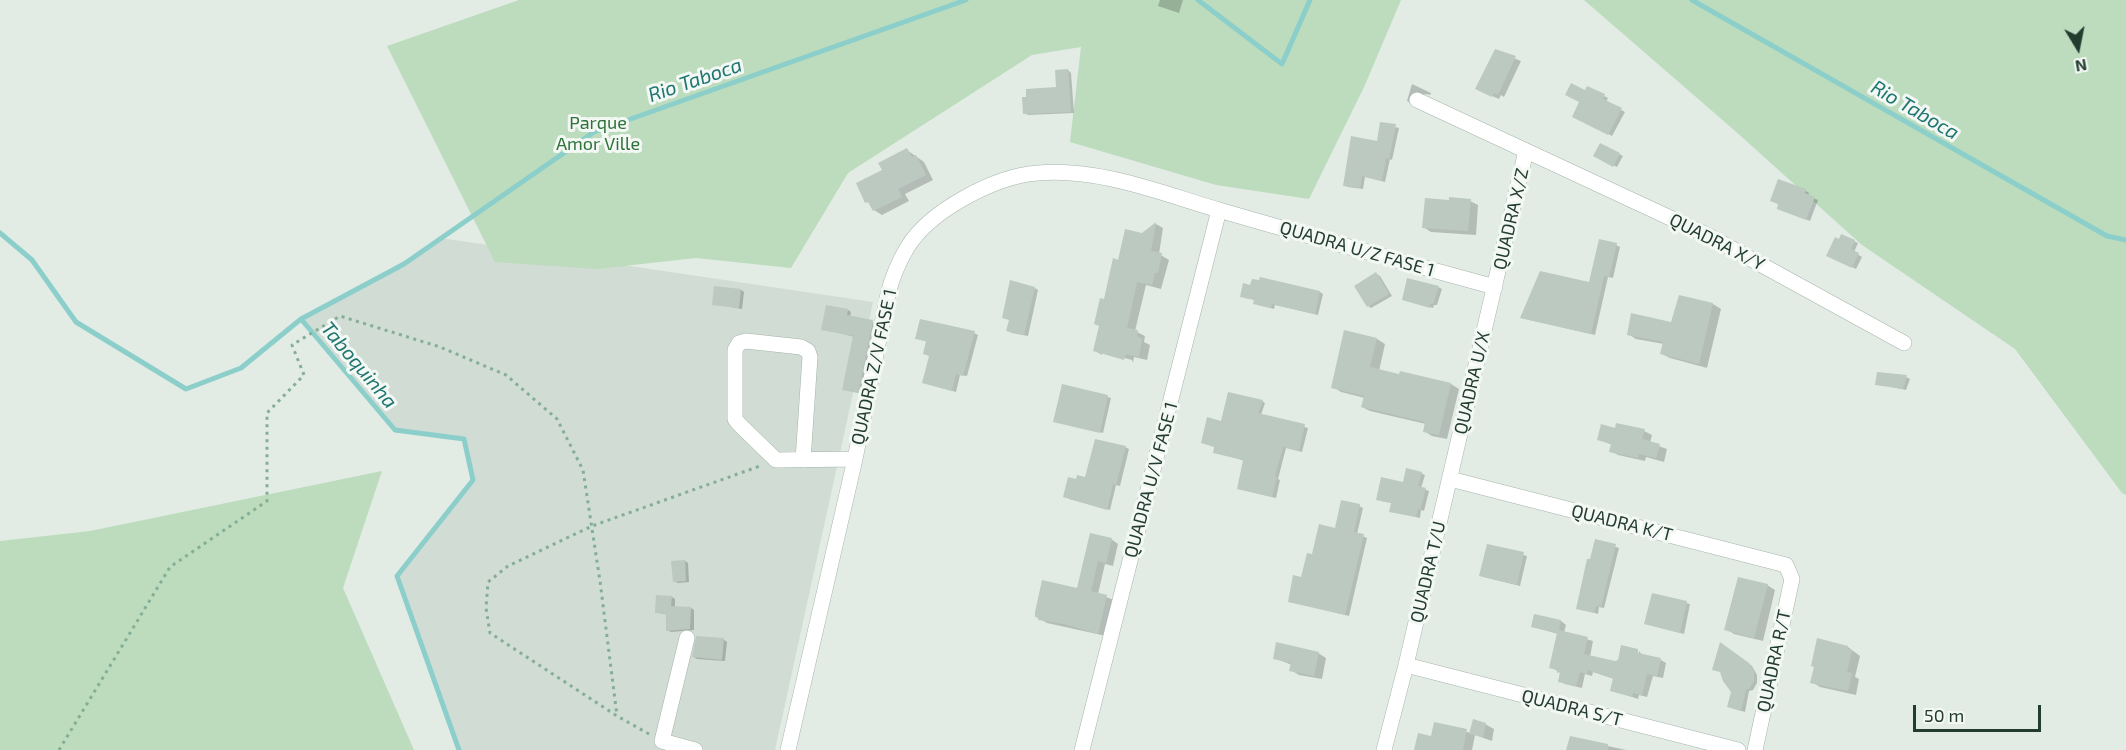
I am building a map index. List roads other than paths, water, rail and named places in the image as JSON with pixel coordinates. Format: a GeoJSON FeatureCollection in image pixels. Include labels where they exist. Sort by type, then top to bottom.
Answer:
{"type":"FeatureCollection","features":[{"type":"Feature","properties":{"kind":"street","name":"QUADRA X/Y"},"geometry":{"type":"LineString","coordinates":[[1417,100],[1709,236],[1904,343]]}},
{"type":"Feature","properties":{"kind":"street","name":"QUADRA X/Z"},"geometry":{"type":"LineString","coordinates":[[1495,287],[1526,151]]}},
{"type":"Feature","properties":{"kind":"street","name":"QUADRA Z/V FASE 1"},"geometry":{"type":"LineString","coordinates":[[788,750],[855,459],[888,294],[893,275],[908,247],[925,226],[942,212],[976,193],[1017,176],[1037,173],[1077,172],[1150,189],[1219,210]]}},
{"type":"Feature","properties":{"kind":"street","name":"QUADRA U/Z FASE 1"},"geometry":{"type":"LineString","coordinates":[[1219,210],[1495,287]]}},
{"type":"Feature","properties":{"kind":"street","name":"QUADRA U/V FASE 1"},"geometry":{"type":"LineString","coordinates":[[1082,750],[1100,671],[1164,432],[1219,210]]}},
{"type":"Feature","properties":{"kind":"street","name":"QUADRA U/X"},"geometry":{"type":"LineString","coordinates":[[1450,479],[1495,287]]}},
{"type":"Feature","properties":{"kind":"street"},"geometry":{"type":"LineString","coordinates":[[803,460],[810,357],[808,351],[801,347],[746,341],[739,343],[735,350],[735,419],[776,460],[803,460],[855,459]]}},
{"type":"Feature","properties":{"kind":"street","name":"QUADRA K/T"},"geometry":{"type":"LineString","coordinates":[[1450,479],[1786,565],[1791,572]]}},
{"type":"Feature","properties":{"kind":"street","name":"QUADRA T/U"},"geometry":{"type":"LineString","coordinates":[[1384,750],[1450,479]]}},
{"type":"Feature","properties":{"kind":"street","name":"QUADRA R/T"},"geometry":{"type":"LineString","coordinates":[[1755,750],[1792,579],[1791,572]]}},
{"type":"Feature","properties":{"kind":"street"},"geometry":{"type":"LineString","coordinates":[[687,638],[662,741],[695,750]]}},
{"type":"Feature","properties":{"kind":"street","name":"QUADRA S/T"},"geometry":{"type":"LineString","coordinates":[[1406,665],[1738,750]]}},
{"type":"Feature","properties":{"kind":"waterway","name":"Rio Taboca"},"geometry":{"type":"LineString","coordinates":[[301,319],[404,264],[594,132],[966,0]]}},
{"type":"Feature","properties":{"kind":"waterway","name":"Rio Taboca"},"geometry":{"type":"LineString","coordinates":[[1198,0],[1282,64],[1310,0]]}},
{"type":"Feature","properties":{"kind":"waterway","name":"Rio Taboca"},"geometry":{"type":"LineString","coordinates":[[1692,0],[2107,236],[2126,240]]}},
{"type":"Feature","properties":{"kind":"waterway","name":"Taboquinha"},"geometry":{"type":"LineString","coordinates":[[0,233],[32,260],[76,322],[186,389],[241,368],[301,319],[395,430],[464,439],[473,480],[397,576],[459,750]]}},
{"type":"Feature","properties":{"kind":"park label","name":"Parque Amor Ville"},"geometry":{"type":"Point","coordinates":[598,133]}}]}
